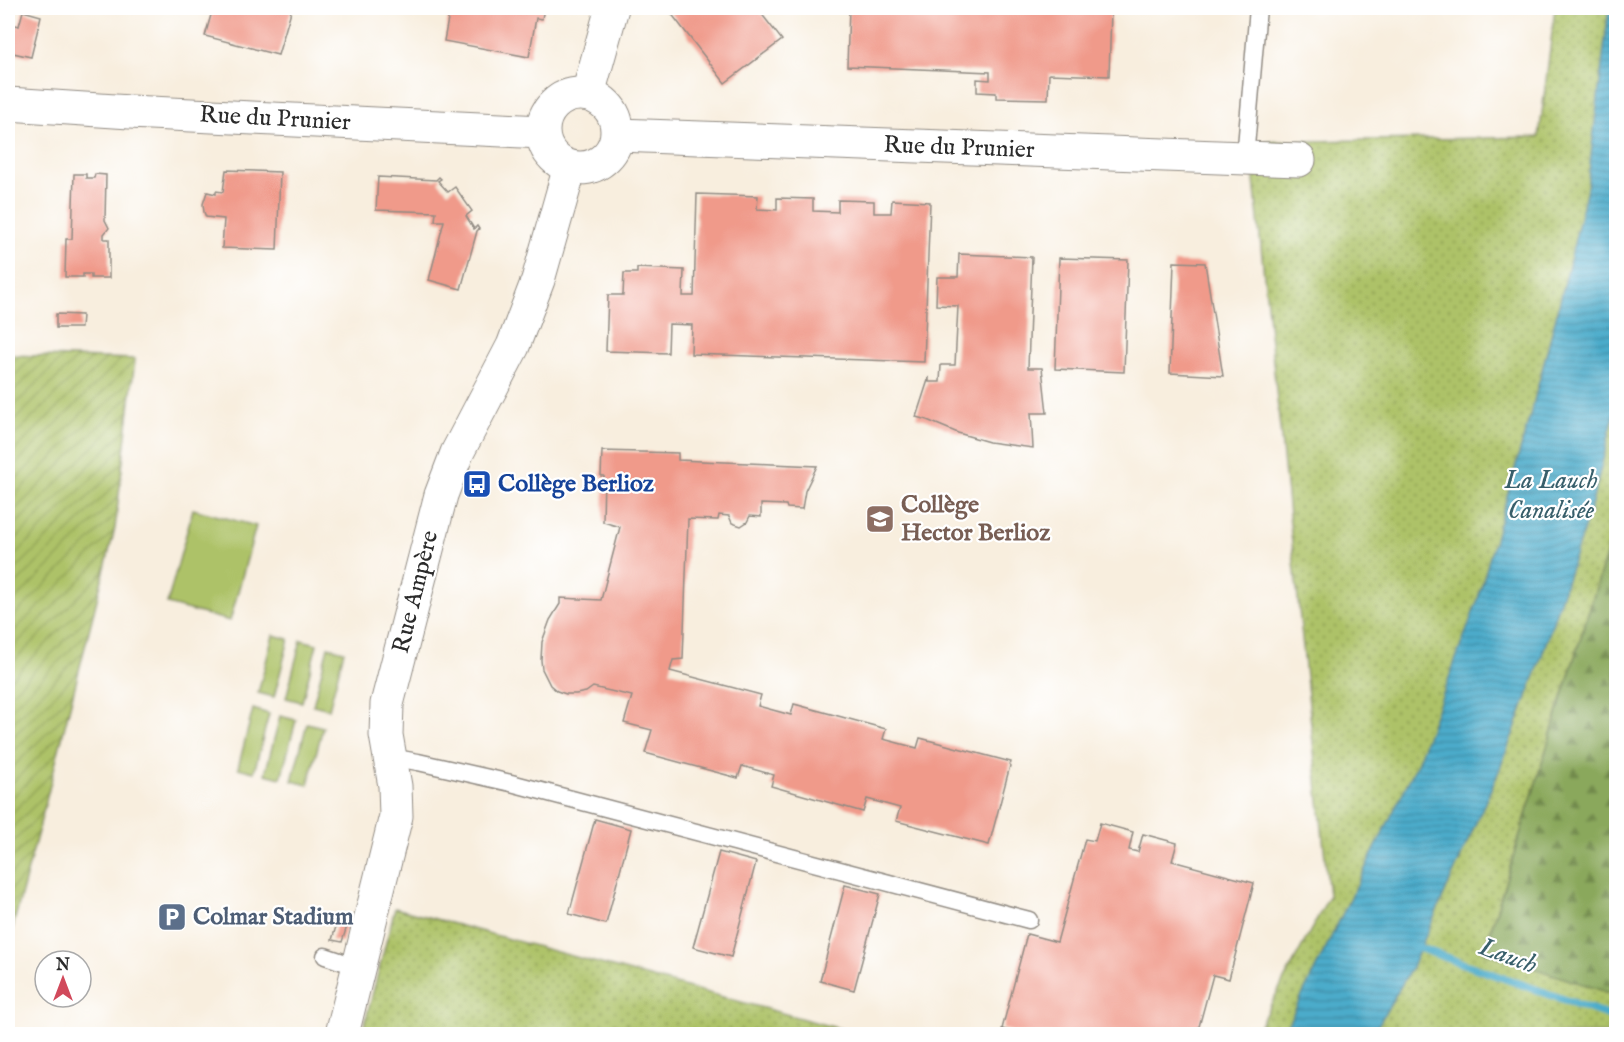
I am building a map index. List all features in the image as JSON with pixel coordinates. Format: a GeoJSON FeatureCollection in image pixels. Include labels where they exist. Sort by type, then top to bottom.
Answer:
{"type":"FeatureCollection","features":[{"type":"Feature","properties":{"kind":"street"},"geometry":{"type":"LineString","coordinates":[[588,94],[612,8]]}},
{"type":"Feature","properties":{"kind":"street"},"geometry":{"type":"LineString","coordinates":[[571,94],[588,94],[601,99],[611,109],[617,121],[618,135],[610,155],[592,167],[570,167],[556,160],[546,147],[542,132],[545,115],[556,102],[571,94]]}},
{"type":"Feature","properties":{"kind":"street","name":"Rue du Prunier"},"geometry":{"type":"LineString","coordinates":[[8,104],[542,132]]}},
{"type":"Feature","properties":{"kind":"street","name":"Rue du Prunier"},"geometry":{"type":"LineString","coordinates":[[618,135],[1299,160]]}},
{"type":"Feature","properties":{"kind":"street","name":"Rue Ampère"},"geometry":{"type":"LineString","coordinates":[[342,1035],[396,816],[395,786],[386,735],[387,704],[441,495],[457,453],[513,346],[538,280],[570,167]]}},
{"type":"Feature","properties":{"kind":"lane"},"geometry":{"type":"LineString","coordinates":[[1245,158],[1258,8]]}},
{"type":"Feature","properties":{"kind":"lane"},"geometry":{"type":"LineString","coordinates":[[390,757],[512,783],[1029,920]]}},
{"type":"Feature","properties":{"kind":"lane"},"geometry":{"type":"LineString","coordinates":[[325,956],[358,967]]}},
{"type":"Feature","properties":{"kind":"green space"},"geometry":{"type":"Polygon","coordinates":[[[1555,8],[1616,8],[1616,523],[1484,951],[1616,995],[1616,1034],[1255,1034],[1329,896],[1250,142],[1539,137],[1555,8]]]}},
{"type":"Feature","properties":{"kind":"green space"},"geometry":{"type":"Polygon","coordinates":[[[8,355],[135,359],[115,528],[8,945],[8,355]]]}},
{"type":"Feature","properties":{"kind":"green space"},"geometry":{"type":"Polygon","coordinates":[[[193,509],[256,526],[230,621],[167,604],[193,509]]]}},
{"type":"Feature","properties":{"kind":"green space"},"geometry":{"type":"Polygon","coordinates":[[[1616,523],[1616,995],[1484,952],[1616,523]]]}},
{"type":"Feature","properties":{"kind":"green space"},"geometry":{"type":"Polygon","coordinates":[[[273,635],[289,639],[274,697],[258,693],[273,635]]]}},
{"type":"Feature","properties":{"kind":"green space"},"geometry":{"type":"Polygon","coordinates":[[[301,640],[317,644],[302,702],[286,698],[301,640]]]}},
{"type":"Feature","properties":{"kind":"green space"},"geometry":{"type":"Polygon","coordinates":[[[328,647],[344,651],[329,709],[313,705],[328,647]]]}},
{"type":"Feature","properties":{"kind":"green space"},"geometry":{"type":"Polygon","coordinates":[[[253,709],[269,714],[254,772],[238,768],[253,709]]]}},
{"type":"Feature","properties":{"kind":"green space"},"geometry":{"type":"Polygon","coordinates":[[[280,716],[296,720],[281,778],[265,774],[280,716]]]}},
{"type":"Feature","properties":{"kind":"green space"},"geometry":{"type":"Polygon","coordinates":[[[307,723],[323,727],[308,785],[292,781],[307,723]]]}},
{"type":"Feature","properties":{"kind":"green space","name":"Colmar Stadium"},"geometry":{"type":"Polygon","coordinates":[[[395,908],[859,1034],[362,1034],[395,908]]]}},
{"type":"Feature","properties":{"kind":"water","name":"La Lauch Canalisée"},"geometry":{"type":"Polygon","coordinates":[[[1609,8],[1616,8],[1616,407],[1591,507],[1537,670],[1499,771],[1412,967],[1373,1034],[1283,1034],[1417,764],[1477,602],[1533,405],[1587,188],[1609,8]]]}},
{"type":"Feature","properties":{"kind":"building"},"geometry":{"type":"Polygon","coordinates":[[[213,8],[292,8],[278,55],[205,36],[213,8]]]}},
{"type":"Feature","properties":{"kind":"building"},"geometry":{"type":"Polygon","coordinates":[[[450,8],[544,8],[542,19],[536,18],[529,57],[444,41],[450,8]]]}},
{"type":"Feature","properties":{"kind":"building"},"geometry":{"type":"Polygon","coordinates":[[[667,8],[757,8],[782,40],[725,83],[667,8]]]}},
{"type":"Feature","properties":{"kind":"building"},"geometry":{"type":"Polygon","coordinates":[[[849,8],[1095,8],[1095,11],[1111,11],[1109,76],[1049,74],[1048,99],[996,98],[996,93],[977,92],[977,79],[990,80],[990,72],[847,66],[849,8]]]}},
{"type":"Feature","properties":{"kind":"building"},"geometry":{"type":"Polygon","coordinates":[[[23,11],[41,16],[31,57],[13,53],[12,59],[8,58],[8,23],[19,26],[23,11]]]}},
{"type":"Feature","properties":{"kind":"building"},"geometry":{"type":"Polygon","coordinates":[[[226,170],[280,172],[277,250],[222,248],[224,219],[206,217],[203,204],[207,192],[216,194],[216,191],[223,192],[226,170]]]}},
{"type":"Feature","properties":{"kind":"building"},"geometry":{"type":"Polygon","coordinates":[[[74,174],[86,174],[86,178],[94,178],[95,174],[106,175],[105,220],[109,228],[104,234],[104,239],[109,239],[109,278],[91,278],[91,274],[83,274],[83,277],[65,277],[66,239],[72,239],[74,174]]]}},
{"type":"Feature","properties":{"kind":"building"},"geometry":{"type":"Polygon","coordinates":[[[378,177],[436,180],[439,177],[441,179],[438,181],[448,192],[455,187],[472,211],[466,216],[474,229],[477,226],[479,229],[461,289],[429,280],[444,221],[435,221],[436,212],[376,210],[378,177]]]}},
{"type":"Feature","properties":{"kind":"building"},"geometry":{"type":"Polygon","coordinates":[[[697,194],[758,196],[757,209],[777,210],[777,198],[813,199],[813,211],[838,212],[838,200],[874,201],[874,213],[891,213],[892,200],[930,202],[924,362],[691,354],[692,325],[669,324],[668,353],[606,351],[608,295],[623,295],[624,273],[637,273],[637,268],[684,270],[683,296],[694,296],[697,194]]]}},
{"type":"Feature","properties":{"kind":"building"},"geometry":{"type":"Polygon","coordinates":[[[959,254],[1032,257],[1028,368],[1042,368],[1047,413],[1031,413],[1033,448],[989,442],[916,417],[929,377],[929,382],[940,382],[941,365],[955,365],[958,306],[936,305],[937,277],[958,277],[959,254]]]}},
{"type":"Feature","properties":{"kind":"building"},"geometry":{"type":"Polygon","coordinates":[[[1059,258],[1128,260],[1124,372],[1055,369],[1059,258]]]}},
{"type":"Feature","properties":{"kind":"building"},"geometry":{"type":"Polygon","coordinates":[[[1174,262],[1205,263],[1223,376],[1170,373],[1174,262]]]}},
{"type":"Feature","properties":{"kind":"building"},"geometry":{"type":"Polygon","coordinates":[[[56,314],[82,315],[81,328],[56,328],[56,314]]]}},
{"type":"Feature","properties":{"kind":"building"},"geometry":{"type":"Polygon","coordinates":[[[602,451],[678,453],[678,460],[817,466],[805,491],[802,509],[787,508],[786,505],[761,504],[761,517],[750,516],[741,526],[732,523],[729,516],[719,515],[718,520],[688,519],[683,659],[673,660],[670,671],[761,695],[758,706],[791,715],[794,704],[886,729],[883,739],[917,748],[920,738],[1011,762],[989,845],[896,821],[900,808],[867,799],[863,812],[771,786],[774,775],[742,766],[738,778],[645,753],[652,730],[624,723],[632,696],[593,687],[586,692],[566,694],[550,685],[542,669],[541,660],[542,642],[550,620],[560,604],[560,598],[601,600],[620,527],[603,522],[602,451]]]}},
{"type":"Feature","properties":{"kind":"building"},"geometry":{"type":"Polygon","coordinates":[[[595,819],[631,829],[606,924],[569,914],[595,819]]]}},
{"type":"Feature","properties":{"kind":"building"},"geometry":{"type":"Polygon","coordinates":[[[1100,823],[1133,832],[1129,850],[1138,852],[1143,834],[1177,843],[1172,861],[1254,883],[1229,979],[1213,975],[1197,1034],[1022,1034],[1002,1029],[1027,934],[1057,942],[1085,839],[1095,841],[1100,823]]]}},
{"type":"Feature","properties":{"kind":"building"},"geometry":{"type":"Polygon","coordinates":[[[719,852],[756,862],[731,957],[693,947],[719,852]]]}},
{"type":"Feature","properties":{"kind":"building"},"geometry":{"type":"Polygon","coordinates":[[[845,885],[880,894],[854,990],[820,981],[845,885]]]}},
{"type":"Feature","properties":{"kind":"building"},"geometry":{"type":"Polygon","coordinates":[[[337,923],[347,926],[342,942],[332,940],[337,923]]]}},
{"type":"Feature","properties":{"kind":"waterway","name":"Lauch"},"geometry":{"type":"LineString","coordinates":[[1411,945],[1616,1018]]}},
{"type":"Feature","properties":{"kind":"place","name":"Collège Berlioz"},"geometry":{"type":"Point","coordinates":[477,484]}},
{"type":"Feature","properties":{"kind":"place","name":"Collège Hector Berlioz"},"geometry":{"type":"Point","coordinates":[880,519]}},
{"type":"Feature","properties":{"kind":"place","name":"Colmar Stadium"},"geometry":{"type":"Point","coordinates":[172,917]}}]}
